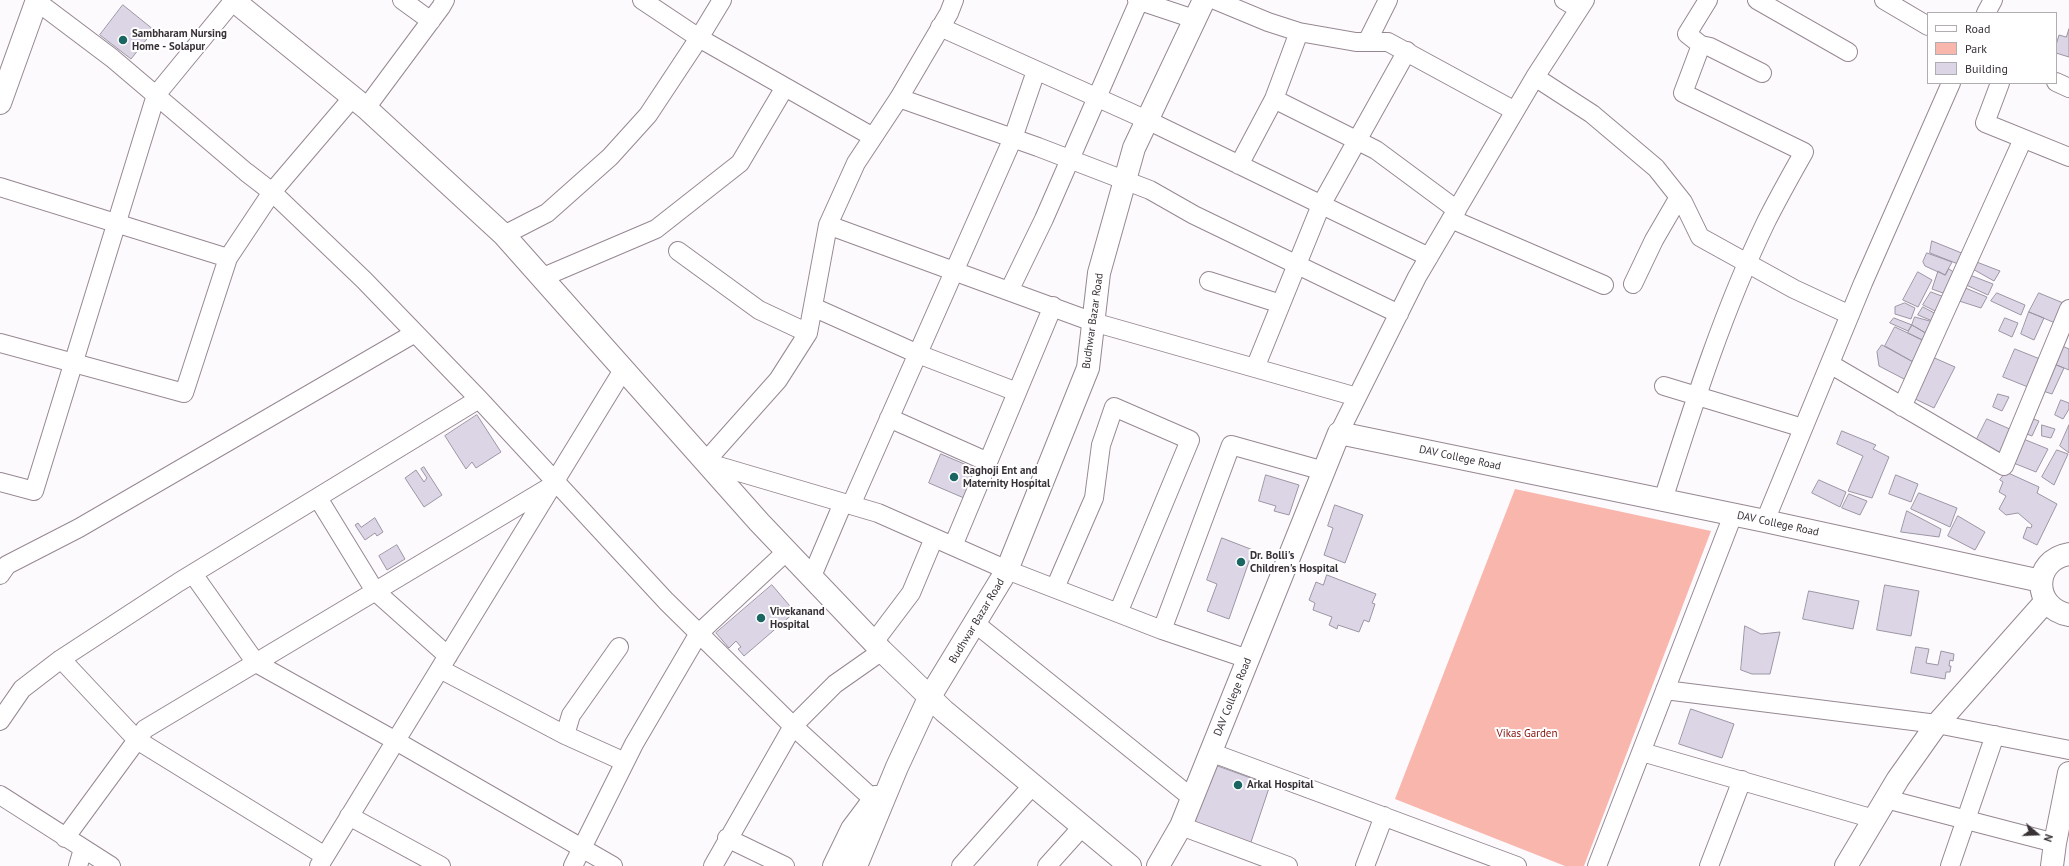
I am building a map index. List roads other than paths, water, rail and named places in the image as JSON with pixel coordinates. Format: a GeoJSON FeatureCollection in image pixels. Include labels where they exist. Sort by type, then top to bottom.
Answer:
{"type":"FeatureCollection","features":[{"type":"Feature","properties":{"kind":"main road"},"geometry":{"type":"LineString","coordinates":[[0,103],[36,0]]}},
{"type":"Feature","properties":{"kind":"main road"},"geometry":{"type":"LineString","coordinates":[[233,0],[360,103],[504,236],[787,551],[878,647],[929,698],[1032,786],[1130,866]]}},
{"type":"Feature","properties":{"kind":"main road","name":"Budhwar Bazar Road"},"geometry":{"type":"LineString","coordinates":[[897,767],[929,698],[976,624],[1007,570],[1088,368],[1099,273],[1134,148],[1204,0]]}},
{"type":"Feature","properties":{"kind":"main road","name":"DAV College Road"},"geometry":{"type":"LineString","coordinates":[[1158,866],[1181,826],[1339,433],[1765,521],[2043,591]]}},
{"type":"Feature","properties":{"kind":"main road"},"geometry":{"type":"LineString","coordinates":[[2069,554],[2058,557],[2050,563],[2044,571],[2043,591],[2052,609],[2069,615]]}},
{"type":"Feature","properties":{"kind":"main road"},"geometry":{"type":"LineString","coordinates":[[1846,866],[1886,799],[1937,724],[2043,591]]}},
{"type":"Feature","properties":{"kind":"main road"},"geometry":{"type":"LineString","coordinates":[[834,866],[852,829],[897,767]]}},
{"type":"Feature","properties":{"kind":"main road"},"geometry":{"type":"LineString","coordinates":[[856,866],[897,767]]}},
{"type":"Feature","properties":{"kind":"main road"},"geometry":{"type":"LineString","coordinates":[[2052,866],[2069,773]]}},
{"type":"Feature","properties":{"kind":"street"},"geometry":{"type":"LineString","coordinates":[[36,0],[112,58],[246,172],[272,192],[364,280],[479,399],[554,483],[666,601],[793,726],[874,800]]}},
{"type":"Feature","properties":{"kind":"street"},"geometry":{"type":"LineString","coordinates":[[0,482],[34,491],[156,95],[233,0]]}},
{"type":"Feature","properties":{"kind":"street"},"geometry":{"type":"LineString","coordinates":[[402,0],[431,21]]}},
{"type":"Feature","properties":{"kind":"street"},"geometry":{"type":"LineString","coordinates":[[0,343],[184,393],[228,258],[272,192],[360,103],[431,21],[445,0]]}},
{"type":"Feature","properties":{"kind":"street"},"geometry":{"type":"LineString","coordinates":[[642,0],[699,38],[873,137]]}},
{"type":"Feature","properties":{"kind":"street"},"geometry":{"type":"LineString","coordinates":[[504,236],[546,213],[610,157],[648,115],[699,38],[722,0]]}},
{"type":"Feature","properties":{"kind":"street"},"geometry":{"type":"LineString","coordinates":[[954,0],[899,98],[856,163],[828,225],[808,333],[778,380],[706,462],[878,513],[1007,570],[1162,630],[1248,659]]}},
{"type":"Feature","properties":{"kind":"street"},"geometry":{"type":"LineString","coordinates":[[1009,291],[1070,159],[1138,0],[1194,19]]}},
{"type":"Feature","properties":{"kind":"street"},"geometry":{"type":"LineString","coordinates":[[1215,0],[1268,22],[1299,32],[1356,42],[1388,42],[1515,111]]}},
{"type":"Feature","properties":{"kind":"street"},"geometry":{"type":"LineString","coordinates":[[1367,42],[1388,0]]}},
{"type":"Feature","properties":{"kind":"street"},"geometry":{"type":"LineString","coordinates":[[1708,0],[1687,34],[1701,45],[1710,47],[1762,73]]}},
{"type":"Feature","properties":{"kind":"street"},"geometry":{"type":"LineString","coordinates":[[1757,0],[1848,52]]}},
{"type":"Feature","properties":{"kind":"street"},"geometry":{"type":"LineString","coordinates":[[1884,0],[1927,25]]}},
{"type":"Feature","properties":{"kind":"street"},"geometry":{"type":"LineString","coordinates":[[1987,12],[1993,0]]}},
{"type":"Feature","properties":{"kind":"street"},"geometry":{"type":"LineString","coordinates":[[1339,433],[1429,257],[1535,77],[1576,3]]}},
{"type":"Feature","properties":{"kind":"street"},"geometry":{"type":"LineString","coordinates":[[940,27],[1147,120],[1429,257]]}},
{"type":"Feature","properties":{"kind":"street"},"geometry":{"type":"LineString","coordinates":[[1239,165],[1274,99],[1299,32]]}},
{"type":"Feature","properties":{"kind":"street"},"geometry":{"type":"LineString","coordinates":[[1663,500],[1696,395],[1748,264],[1767,221],[1804,152],[1683,93],[1701,45]]}},
{"type":"Feature","properties":{"kind":"street"},"geometry":{"type":"LineString","coordinates":[[1255,368],[1321,205],[1407,51]]}},
{"type":"Feature","properties":{"kind":"street"},"geometry":{"type":"LineString","coordinates":[[812,576],[889,418],[918,354],[1013,138],[1036,71]]}},
{"type":"Feature","properties":{"kind":"street"},"geometry":{"type":"LineString","coordinates":[[1535,77],[1592,114],[1656,168],[1679,197],[1700,237],[1794,289],[1850,315]]}},
{"type":"Feature","properties":{"kind":"street"},"geometry":{"type":"LineString","coordinates":[[2057,82],[2069,88]]}},
{"type":"Feature","properties":{"kind":"street"},"geometry":{"type":"LineString","coordinates":[[1765,521],[1850,315],[1951,84]]}},
{"type":"Feature","properties":{"kind":"street"},"geometry":{"type":"LineString","coordinates":[[2000,84],[1985,123],[2069,157]]}},
{"type":"Feature","properties":{"kind":"street"},"geometry":{"type":"LineString","coordinates":[[541,278],[656,229],[740,163],[785,86]]}},
{"type":"Feature","properties":{"kind":"street"},"geometry":{"type":"LineString","coordinates":[[899,98],[1013,138],[1150,190],[1194,215],[1399,314]]}},
{"type":"Feature","properties":{"kind":"street"},"geometry":{"type":"LineString","coordinates":[[1274,99],[1376,150],[1454,214],[1604,284]]}},
{"type":"Feature","properties":{"kind":"street"},"geometry":{"type":"LineString","coordinates":[[1902,407],[2023,139]]}},
{"type":"Feature","properties":{"kind":"street"},"geometry":{"type":"LineString","coordinates":[[0,187],[228,258]]}},
{"type":"Feature","properties":{"kind":"street"},"geometry":{"type":"LineString","coordinates":[[1633,284],[1654,240],[1679,197]]}},
{"type":"Feature","properties":{"kind":"street"},"geometry":{"type":"LineString","coordinates":[[828,225],[1053,306],[1093,322],[1357,397]]}},
{"type":"Feature","properties":{"kind":"street"},"geometry":{"type":"LineString","coordinates":[[678,251],[759,310],[808,333]]}},
{"type":"Feature","properties":{"kind":"street"},"geometry":{"type":"LineString","coordinates":[[1209,281],[1281,304]]}},
{"type":"Feature","properties":{"kind":"street"},"geometry":{"type":"LineString","coordinates":[[953,546],[1053,306]]}},
{"type":"Feature","properties":{"kind":"street"},"geometry":{"type":"LineString","coordinates":[[813,307],[918,354],[1017,392]]}},
{"type":"Feature","properties":{"kind":"street"},"geometry":{"type":"LineString","coordinates":[[1830,364],[2004,466],[2069,309]]}},
{"type":"Feature","properties":{"kind":"street"},"geometry":{"type":"LineString","coordinates":[[0,575],[7,565],[80,528],[415,333]]}},
{"type":"Feature","properties":{"kind":"street"},"geometry":{"type":"LineString","coordinates":[[61,659],[137,740],[322,861],[623,370]]}},
{"type":"Feature","properties":{"kind":"street"},"geometry":{"type":"LineString","coordinates":[[1664,386],[1803,428]]}},
{"type":"Feature","properties":{"kind":"street"},"geometry":{"type":"LineString","coordinates":[[0,721],[22,688],[61,659],[193,574],[479,399]]}},
{"type":"Feature","properties":{"kind":"street"},"geometry":{"type":"LineString","coordinates":[[1055,588],[1094,498],[1101,445],[1114,407],[1190,440],[1118,613]]}},
{"type":"Feature","properties":{"kind":"street"},"geometry":{"type":"LineString","coordinates":[[889,418],[988,462]]}},
{"type":"Feature","properties":{"kind":"street"},"geometry":{"type":"LineString","coordinates":[[1162,630],[1231,445],[1324,471]]}},
{"type":"Feature","properties":{"kind":"street"},"geometry":{"type":"LineString","coordinates":[[65,838],[145,730],[554,483]]}},
{"type":"Feature","properties":{"kind":"street"},"geometry":{"type":"LineString","coordinates":[[318,498],[376,591],[444,662],[565,735],[625,762]]}},
{"type":"Feature","properties":{"kind":"street"},"geometry":{"type":"LineString","coordinates":[[1597,866],[1733,515]]}},
{"type":"Feature","properties":{"kind":"street"},"geometry":{"type":"LineString","coordinates":[[713,866],[727,838],[793,726],[835,684],[878,647],[911,593],[934,538]]}},
{"type":"Feature","properties":{"kind":"street"},"geometry":{"type":"LineString","coordinates":[[573,866],[625,762],[699,633],[787,551]]}},
{"type":"Feature","properties":{"kind":"street"},"geometry":{"type":"LineString","coordinates":[[193,574],[256,663],[396,741],[613,866]]}},
{"type":"Feature","properties":{"kind":"street"},"geometry":{"type":"LineString","coordinates":[[976,624],[1192,798]]}},
{"type":"Feature","properties":{"kind":"street"},"geometry":{"type":"LineString","coordinates":[[565,735],[572,715],[619,647]]}},
{"type":"Feature","properties":{"kind":"street"},"geometry":{"type":"LineString","coordinates":[[1665,690],[1937,724],[2069,750]]}},
{"type":"Feature","properties":{"kind":"street"},"geometry":{"type":"LineString","coordinates":[[1950,866],[1995,735]]}},
{"type":"Feature","properties":{"kind":"street"},"geometry":{"type":"LineString","coordinates":[[1210,752],[1384,816],[1486,860],[1517,866]]}},
{"type":"Feature","properties":{"kind":"street"},"geometry":{"type":"LineString","coordinates":[[1642,752],[1874,819]]}},
{"type":"Feature","properties":{"kind":"street"},"geometry":{"type":"LineString","coordinates":[[1709,866],[1742,780]]}},
{"type":"Feature","properties":{"kind":"street"},"geometry":{"type":"LineString","coordinates":[[961,866],[1032,786]]}},
{"type":"Feature","properties":{"kind":"street"},"geometry":{"type":"LineString","coordinates":[[0,795],[65,838],[80,858],[110,866]]}},
{"type":"Feature","properties":{"kind":"street"},"geometry":{"type":"LineString","coordinates":[[1886,799],[2055,843]]}},
{"type":"Feature","properties":{"kind":"street"},"geometry":{"type":"LineString","coordinates":[[349,816],[441,866]]}},
{"type":"Feature","properties":{"kind":"street"},"geometry":{"type":"LineString","coordinates":[[1366,866],[1384,816]]}},
{"type":"Feature","properties":{"kind":"street"},"geometry":{"type":"LineString","coordinates":[[1181,826],[1288,866]]}},
{"type":"Feature","properties":{"kind":"street"},"geometry":{"type":"LineString","coordinates":[[1047,866],[1082,827]]}},
{"type":"Feature","properties":{"kind":"street"},"geometry":{"type":"LineString","coordinates":[[727,838],[785,866]]}},
{"type":"Feature","properties":{"kind":"place","name":"Sambharam Nursing Home - Solapur"},"geometry":{"type":"Point","coordinates":[123,40]}},
{"type":"Feature","properties":{"kind":"place","name":"Raghoji Ent and Maternity Hospital"},"geometry":{"type":"Point","coordinates":[954,477]}},
{"type":"Feature","properties":{"kind":"place","name":"Dr. Bolli's Children's Hospital"},"geometry":{"type":"Point","coordinates":[1241,562]}},
{"type":"Feature","properties":{"kind":"place","name":"Vivekanand Hospital"},"geometry":{"type":"Point","coordinates":[761,618]}},
{"type":"Feature","properties":{"kind":"place","name":"Arkal Hospital"},"geometry":{"type":"Point","coordinates":[1238,785]}},
{"type":"Feature","properties":{"kind":"park label","name":"Vikas Garden"},"geometry":{"type":"Point","coordinates":[1527,734]}}]}
